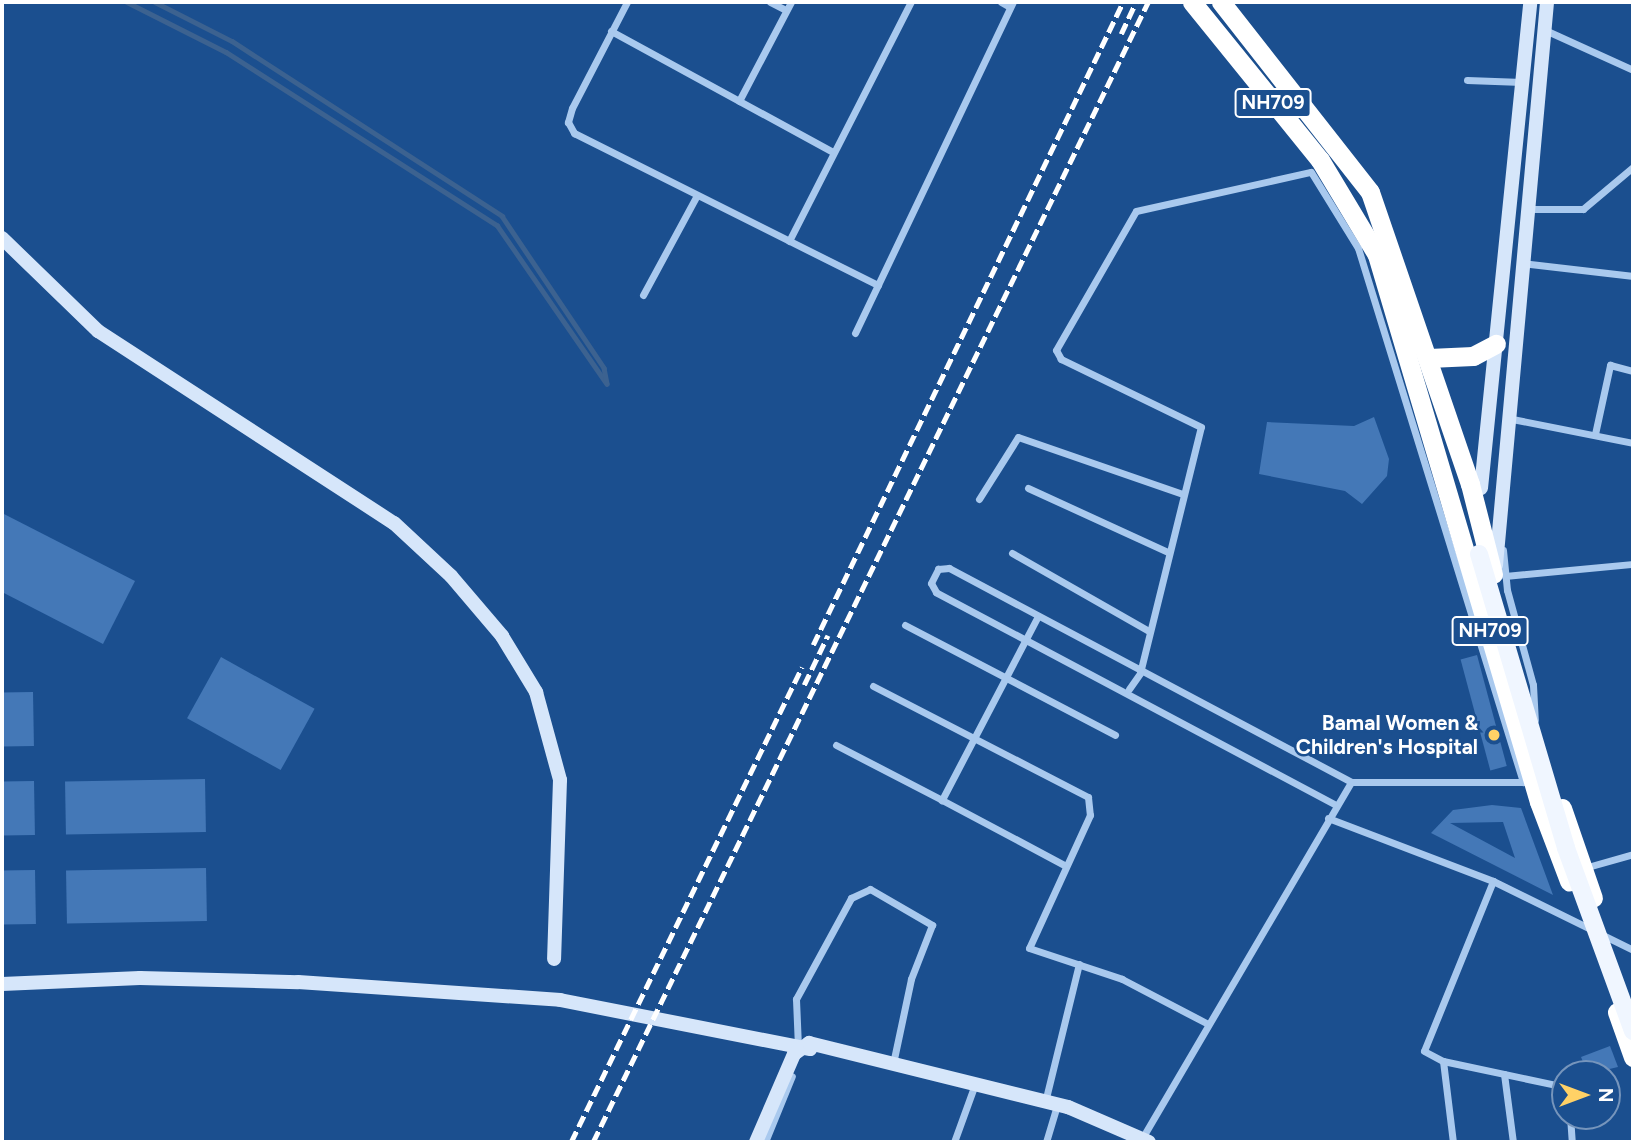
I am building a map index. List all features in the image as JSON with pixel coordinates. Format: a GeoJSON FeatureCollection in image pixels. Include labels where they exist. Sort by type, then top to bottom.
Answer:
{"type":"FeatureCollection","features":[{"type":"Feature","properties":{"kind":"highway","name":"NH709"},"geometry":{"type":"LineString","coordinates":[[1192,2],[1351,204],[1377,255],[1536,782],[1633,1057]]}},
{"type":"Feature","properties":{"kind":"highway","name":"NH709"},"geometry":{"type":"LineString","coordinates":[[1222,2],[1370,192],[1476,490],[1535,720],[1536,782],[1583,868],[1633,1012]]}},
{"type":"Feature","properties":{"kind":"highway"},"geometry":{"type":"LineString","coordinates":[[1429,358],[1474,356],[1496,344]]}},
{"type":"Feature","properties":{"kind":"main road"},"geometry":{"type":"LineString","coordinates":[[1479,554],[1566,848],[1633,1031]]}},
{"type":"Feature","properties":{"kind":"street"},"geometry":{"type":"LineString","coordinates":[[626,2],[568,122],[584,139],[696,197],[878,285]]}},
{"type":"Feature","properties":{"kind":"street"},"geometry":{"type":"LineString","coordinates":[[770,2],[786,10]]}},
{"type":"Feature","properties":{"kind":"street"},"geometry":{"type":"LineString","coordinates":[[739,101],[790,2]]}},
{"type":"Feature","properties":{"kind":"street"},"geometry":{"type":"LineString","coordinates":[[789,241],[911,2]]}},
{"type":"Feature","properties":{"kind":"street"},"geometry":{"type":"LineString","coordinates":[[855,333],[1012,4],[1001,2]]}},
{"type":"Feature","properties":{"kind":"street"},"geometry":{"type":"LineString","coordinates":[[1476,490],[1496,344],[1530,2]]}},
{"type":"Feature","properties":{"kind":"street"},"geometry":{"type":"LineString","coordinates":[[1501,582],[1500,480],[1547,2]]}},
{"type":"Feature","properties":{"kind":"street"},"geometry":{"type":"LineString","coordinates":[[1544,30],[1633,70]]}},
{"type":"Feature","properties":{"kind":"street"},"geometry":{"type":"LineString","coordinates":[[611,31],[833,152]]}},
{"type":"Feature","properties":{"kind":"street"},"geometry":{"type":"LineString","coordinates":[[1467,80],[1522,82]]}},
{"type":"Feature","properties":{"kind":"street"},"geometry":{"type":"LineString","coordinates":[[1501,582],[1512,419],[1530,264],[1533,209],[1531,159]]}},
{"type":"Feature","properties":{"kind":"street"},"geometry":{"type":"LineString","coordinates":[[1533,209],[1583,209],[1633,167]]}},
{"type":"Feature","properties":{"kind":"street"},"geometry":{"type":"LineString","coordinates":[[1129,689],[1140,673],[1198,423],[1061,359],[1056,350],[1136,211],[1311,172],[1358,248],[1536,782],[1351,782],[1140,673],[944,567],[931,583],[936,592],[1129,689],[1336,805]]}},
{"type":"Feature","properties":{"kind":"street"},"geometry":{"type":"LineString","coordinates":[[643,295],[696,197]]}},
{"type":"Feature","properties":{"kind":"street"},"geometry":{"type":"LineString","coordinates":[[2,238],[99,331],[394,523],[502,636],[536,692],[561,780],[554,959]]}},
{"type":"Feature","properties":{"kind":"street"},"geometry":{"type":"LineString","coordinates":[[1530,264],[1633,276]]}},
{"type":"Feature","properties":{"kind":"street"},"geometry":{"type":"LineString","coordinates":[[1595,434],[1608,370],[1615,364],[1633,371]]}},
{"type":"Feature","properties":{"kind":"street"},"geometry":{"type":"LineString","coordinates":[[1512,419],[1633,443]]}},
{"type":"Feature","properties":{"kind":"street"},"geometry":{"type":"LineString","coordinates":[[979,499],[1018,437],[1183,494]]}},
{"type":"Feature","properties":{"kind":"street"},"geometry":{"type":"LineString","coordinates":[[1452,499],[1500,480]]}},
{"type":"Feature","properties":{"kind":"street"},"geometry":{"type":"LineString","coordinates":[[1028,488],[1168,552]]}},
{"type":"Feature","properties":{"kind":"street"},"geometry":{"type":"LineString","coordinates":[[1012,553],[1149,631]]}},
{"type":"Feature","properties":{"kind":"street"},"geometry":{"type":"LineString","coordinates":[[1501,582],[1633,564]]}},
{"type":"Feature","properties":{"kind":"street"},"geometry":{"type":"LineString","coordinates":[[942,800],[978,738],[1038,616]]}},
{"type":"Feature","properties":{"kind":"street"},"geometry":{"type":"LineString","coordinates":[[905,625],[1115,736]]}},
{"type":"Feature","properties":{"kind":"street"},"geometry":{"type":"LineString","coordinates":[[873,685],[978,738],[1091,801],[1029,948],[1079,964],[1206,1023]]}},
{"type":"Feature","properties":{"kind":"street"},"geometry":{"type":"LineString","coordinates":[[836,745],[1064,864]]}},
{"type":"Feature","properties":{"kind":"street"},"geometry":{"type":"LineString","coordinates":[[1147,1139],[1206,1023],[1351,782]]}},
{"type":"Feature","properties":{"kind":"street"},"geometry":{"type":"LineString","coordinates":[[1328,818],[1493,881],[1606,940],[1633,950]]}},
{"type":"Feature","properties":{"kind":"street"},"geometry":{"type":"LineString","coordinates":[[1583,868],[1633,854]]}},
{"type":"Feature","properties":{"kind":"street"},"geometry":{"type":"LineString","coordinates":[[1493,881],[1425,1044],[1426,1055],[1551,1084]]}},
{"type":"Feature","properties":{"kind":"street"},"geometry":{"type":"LineString","coordinates":[[765,1142],[798,1047],[796,999],[851,898],[870,889],[932,925],[911,979],[893,1064]]}},
{"type":"Feature","properties":{"kind":"street"},"geometry":{"type":"LineString","coordinates":[[1046,1142],[1079,964]]}},
{"type":"Feature","properties":{"kind":"street"},"geometry":{"type":"LineString","coordinates":[[2,984],[140,978],[298,982],[560,1000],[976,1082],[1052,1100],[1147,1139]]}},
{"type":"Feature","properties":{"kind":"street"},"geometry":{"type":"LineString","coordinates":[[756,1142],[794,1054],[810,1042],[1068,1107],[1158,1142]]}},
{"type":"Feature","properties":{"kind":"street"},"geometry":{"type":"LineString","coordinates":[[1443,1061],[1453,1142]]}},
{"type":"Feature","properties":{"kind":"street"},"geometry":{"type":"LineString","coordinates":[[1504,1074],[1513,1142]]}},
{"type":"Feature","properties":{"kind":"street"},"geometry":{"type":"LineString","coordinates":[[954,1142],[976,1082]]}},
{"type":"Feature","properties":{"kind":"building"},"geometry":{"type":"Polygon","coordinates":[[[1374,417],[1389,459],[1387,476],[1362,504],[1345,491],[1259,474],[1267,422],[1354,426],[1374,417]]]}},
{"type":"Feature","properties":{"kind":"building"},"geometry":{"type":"Polygon","coordinates":[[[2,513],[135,581],[103,644],[2,592],[2,513]]]}},
{"type":"Feature","properties":{"kind":"building"},"geometry":{"type":"Polygon","coordinates":[[[1477,655],[1507,766],[1490,770],[1461,659],[1477,655]]]}},
{"type":"Feature","properties":{"kind":"building"},"geometry":{"type":"Polygon","coordinates":[[[221,657],[315,709],[281,770],[187,718],[221,657]]]}},
{"type":"Feature","properties":{"kind":"building"},"geometry":{"type":"Polygon","coordinates":[[[33,692],[34,746],[3,747],[2,693],[33,692]]]}},
{"type":"Feature","properties":{"kind":"building"},"geometry":{"type":"Polygon","coordinates":[[[205,779],[206,832],[66,834],[65,781],[205,779]]]}},
{"type":"Feature","properties":{"kind":"building"},"geometry":{"type":"Polygon","coordinates":[[[34,781],[35,835],[3,836],[2,782],[34,781]]]}},
{"type":"Feature","properties":{"kind":"building"},"geometry":{"type":"Polygon","coordinates":[[[1492,805],[1521,808],[1553,895],[1431,833],[1453,810],[1492,805]],[[1503,822],[1450,823],[1515,858],[1503,822]]]}},
{"type":"Feature","properties":{"kind":"building"},"geometry":{"type":"Polygon","coordinates":[[[206,868],[207,921],[67,923],[66,870],[206,868]]]}},
{"type":"Feature","properties":{"kind":"building"},"geometry":{"type":"Polygon","coordinates":[[[35,870],[36,924],[3,925],[2,871],[35,870]]]}},
{"type":"Feature","properties":{"kind":"building"},"geometry":{"type":"Polygon","coordinates":[[[1610,1046],[1615,1060],[1582,1060],[1581,1057],[1610,1046]]]}},
{"type":"Feature","properties":{"kind":"waterway"},"geometry":{"type":"LineString","coordinates":[[127,2],[226,52],[497,225],[607,384]]}},
{"type":"Feature","properties":{"kind":"waterway"},"geometry":{"type":"LineString","coordinates":[[155,2],[232,41],[502,216],[604,368],[607,383]]}},
{"type":"Feature","properties":{"kind":"railway"},"geometry":{"type":"LineString","coordinates":[[813,645],[1123,2]]}},
{"type":"Feature","properties":{"kind":"railway"},"geometry":{"type":"LineString","coordinates":[[1121,34],[1136,2]]}},
{"type":"Feature","properties":{"kind":"railway"},"geometry":{"type":"LineString","coordinates":[[593,1142],[1148,2]]}},
{"type":"Feature","properties":{"kind":"railway"},"geometry":{"type":"LineString","coordinates":[[804,685],[828,635]]}},
{"type":"Feature","properties":{"kind":"railway"},"geometry":{"type":"LineString","coordinates":[[571,1142],[802,667]]}},
{"type":"Feature","properties":{"kind":"place","name":"Bamal Women & Children's Hospital"},"geometry":{"type":"Point","coordinates":[1494,735]}}]}
